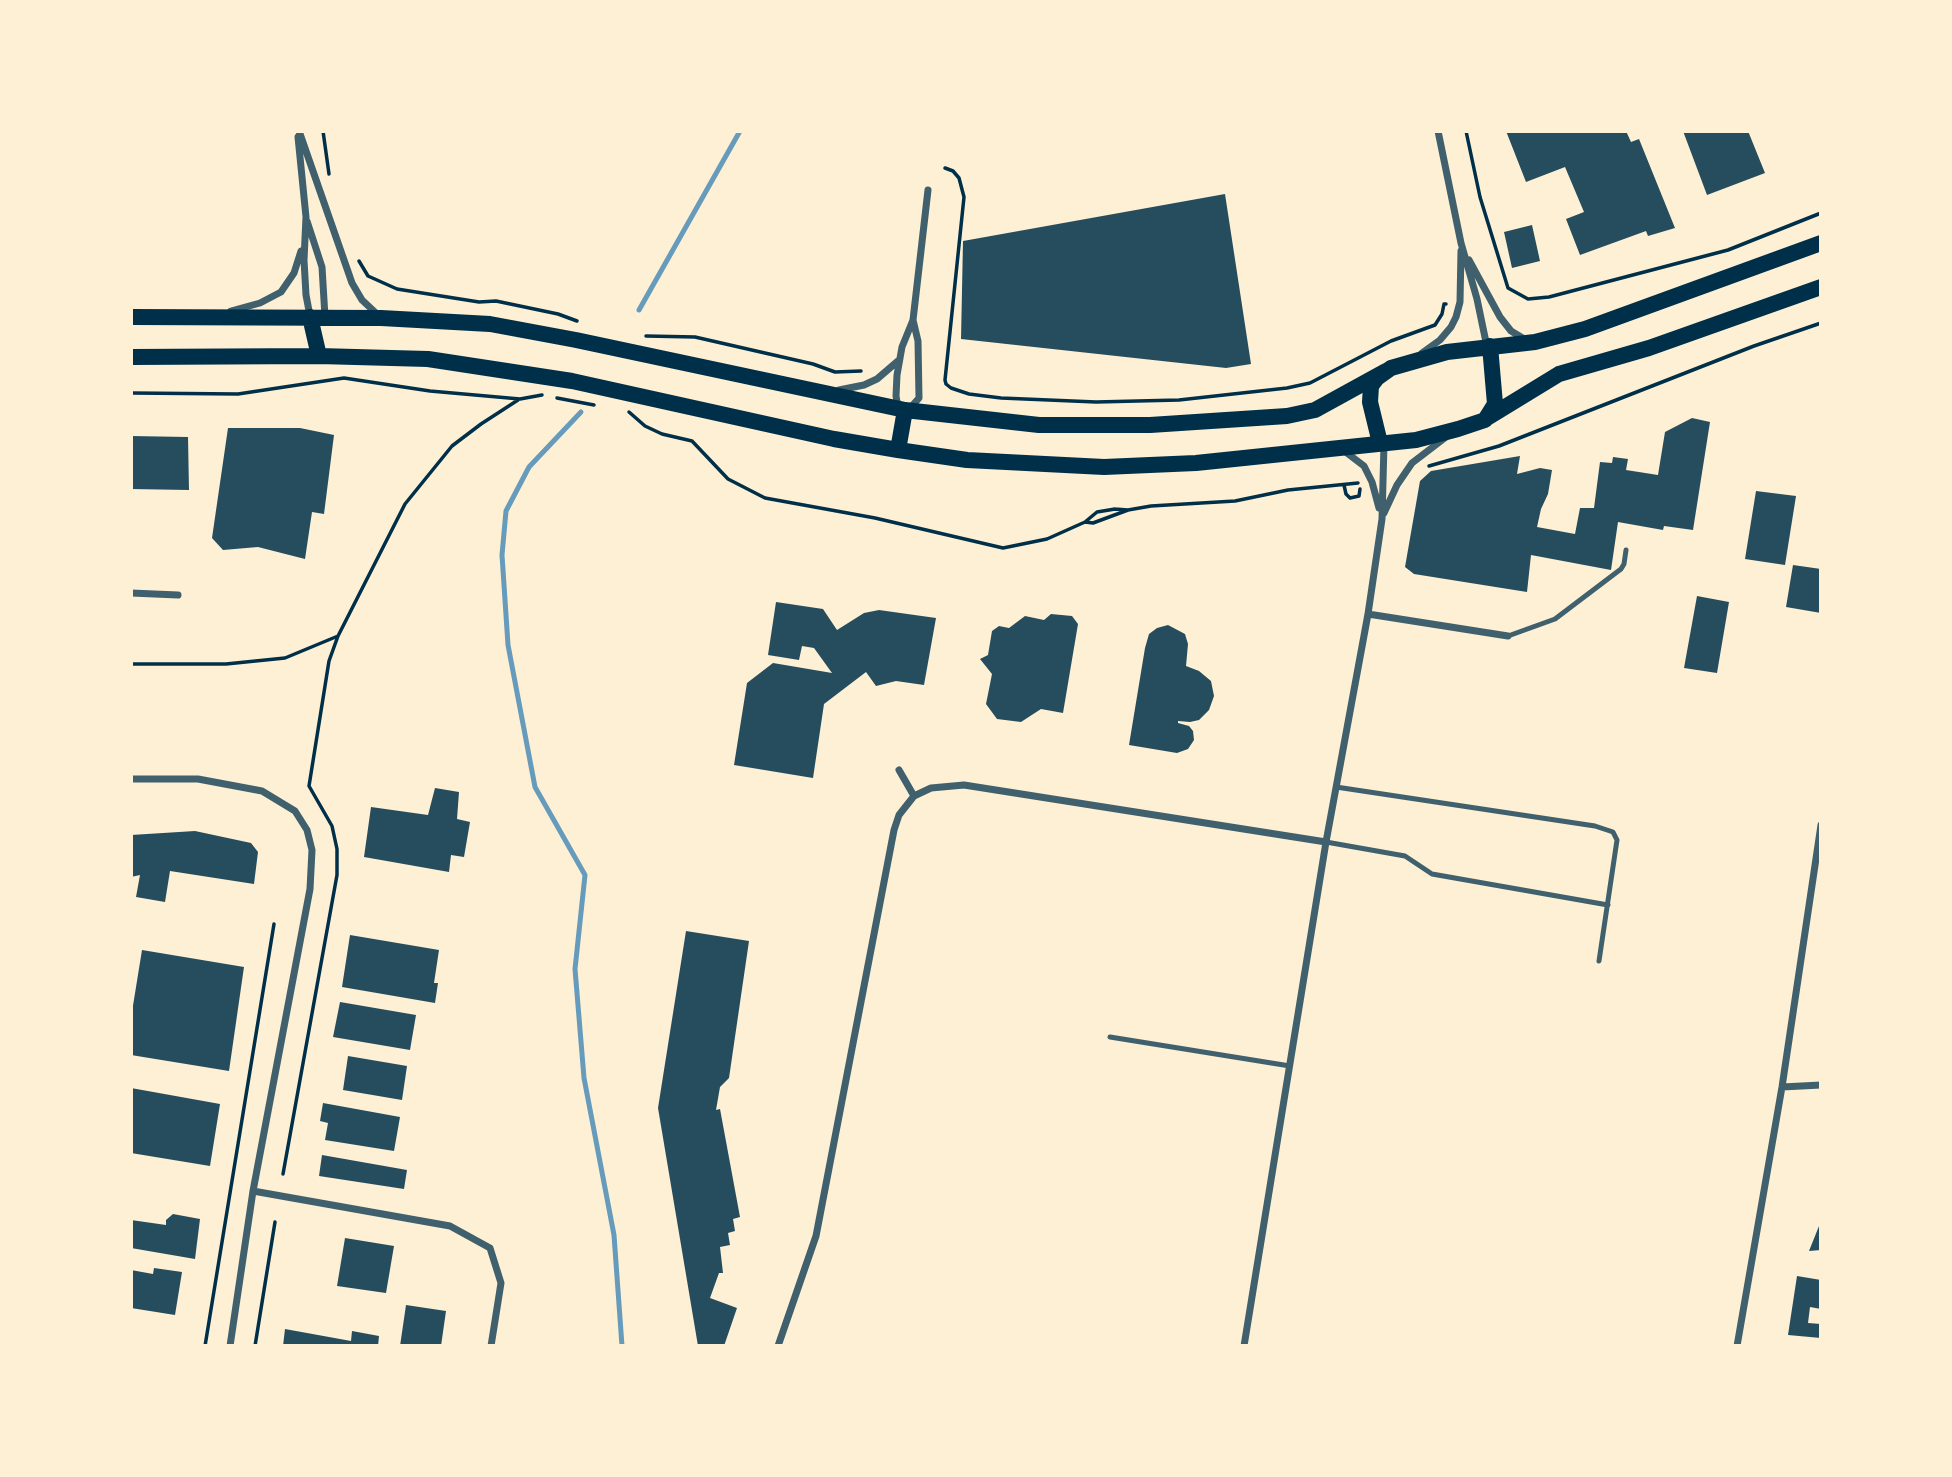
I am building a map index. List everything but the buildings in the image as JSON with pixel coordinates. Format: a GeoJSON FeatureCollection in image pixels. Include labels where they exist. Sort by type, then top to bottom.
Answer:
{"type":"FeatureCollection","features":[{"type":"Feature","properties":{"kind":"main road"},"geometry":{"type":"LineString","coordinates":[[131,317],[381,318],[490,324],[905,410],[1052,425],[1150,425],[1287,416],[1315,410],[1386,371],[1409,362],[1447,352],[1535,342],[1586,329],[1821,243]]}},
{"type":"Feature","properties":{"kind":"main road"},"geometry":{"type":"LineString","coordinates":[[131,358],[319,356],[428,359],[572,381],[834,439],[898,450],[979,461],[1104,467],[1196,463],[1416,440],[1485,420],[1559,374],[1649,348],[1821,287]]}},
{"type":"Feature","properties":{"kind":"main road"},"geometry":{"type":"LineString","coordinates":[[318,317],[319,356]]}},
{"type":"Feature","properties":{"kind":"main road"},"geometry":{"type":"LineString","coordinates":[[1485,420],[1495,404],[1489,346]]}},
{"type":"Feature","properties":{"kind":"main road"},"geometry":{"type":"LineString","coordinates":[[1382,443],[1370,402],[1371,386],[1386,371]]}},
{"type":"Feature","properties":{"kind":"main road"},"geometry":{"type":"LineString","coordinates":[[898,450],[905,410]]}},
{"type":"Feature","properties":{"kind":"street"},"geometry":{"type":"LineString","coordinates":[[298,131],[306,217],[305,283],[318,317]]}},
{"type":"Feature","properties":{"kind":"street"},"geometry":{"type":"LineString","coordinates":[[298,131],[352,283],[362,300],[381,318]]}},
{"type":"Feature","properties":{"kind":"street"},"geometry":{"type":"LineString","coordinates":[[1438,131],[1461,243],[1489,346]]}},
{"type":"Feature","properties":{"kind":"street"},"geometry":{"type":"LineString","coordinates":[[913,320],[918,341],[919,398],[905,410],[895,396],[900,359],[913,320],[928,190]]}},
{"type":"Feature","properties":{"kind":"street"},"geometry":{"type":"LineString","coordinates":[[306,217],[322,267],[318,317]]}},
{"type":"Feature","properties":{"kind":"street"},"geometry":{"type":"LineString","coordinates":[[203,317],[260,303],[281,292],[295,273],[305,234]]}},
{"type":"Feature","properties":{"kind":"street"},"geometry":{"type":"LineString","coordinates":[[1461,243],[1504,324],[1520,337],[1535,342]]}},
{"type":"Feature","properties":{"kind":"street"},"geometry":{"type":"LineString","coordinates":[[1409,362],[1440,340],[1456,317],[1460,302],[1461,243]]}},
{"type":"Feature","properties":{"kind":"street"},"geometry":{"type":"LineString","coordinates":[[821,393],[864,385],[886,373],[900,359]]}},
{"type":"Feature","properties":{"kind":"street"},"geometry":{"type":"LineString","coordinates":[[1382,519],[1397,485],[1412,463],[1458,429]]}},
{"type":"Feature","properties":{"kind":"street"},"geometry":{"type":"LineString","coordinates":[[1244,1346],[1326,842],[1368,614],[1382,519],[1382,443]]}},
{"type":"Feature","properties":{"kind":"street"},"geometry":{"type":"LineString","coordinates":[[1338,447],[1364,466],[1372,482],[1382,519]]}},
{"type":"Feature","properties":{"kind":"street"},"geometry":{"type":"LineString","coordinates":[[131,593],[178,595]]}},
{"type":"Feature","properties":{"kind":"street"},"geometry":{"type":"LineString","coordinates":[[1368,614],[1508,636]]}},
{"type":"Feature","properties":{"kind":"street"},"geometry":{"type":"LineString","coordinates":[[899,769],[914,796]]}},
{"type":"Feature","properties":{"kind":"street"},"geometry":{"type":"LineString","coordinates":[[131,779],[198,779],[262,790],[295,811],[307,830],[312,850],[310,888],[253,1191],[230,1346]]}},
{"type":"Feature","properties":{"kind":"street"},"geometry":{"type":"LineString","coordinates":[[778,1346],[816,1236],[894,830],[899,815],[914,796],[931,788],[964,785],[1326,842]]}},
{"type":"Feature","properties":{"kind":"street"},"geometry":{"type":"LineString","coordinates":[[1737,1346],[1782,1087],[1821,825]]}},
{"type":"Feature","properties":{"kind":"street"},"geometry":{"type":"LineString","coordinates":[[1782,1087],[1821,1085]]}},
{"type":"Feature","properties":{"kind":"street"},"geometry":{"type":"LineString","coordinates":[[253,1191],[450,1226],[490,1248],[501,1283],[491,1346]]}},
{"type":"Feature","properties":{"kind":"lane"},"geometry":{"type":"LineString","coordinates":[[1508,636],[1555,619],[1620,569],[1626,550]]}},
{"type":"Feature","properties":{"kind":"lane"},"geometry":{"type":"LineString","coordinates":[[1336,787],[1595,826],[1613,832],[1617,840],[1599,961]]}},
{"type":"Feature","properties":{"kind":"lane"},"geometry":{"type":"LineString","coordinates":[[1326,842],[1405,856],[1432,874],[1608,905]]}},
{"type":"Feature","properties":{"kind":"lane"},"geometry":{"type":"LineString","coordinates":[[1110,1037],[1290,1066]]}},
{"type":"Feature","properties":{"kind":"path"},"geometry":{"type":"LineString","coordinates":[[323,131],[330,179]]}},
{"type":"Feature","properties":{"kind":"path"},"geometry":{"type":"LineString","coordinates":[[1466,131],[1480,197],[1508,288],[1528,299],[1549,297],[1728,250],[1821,214]]}},
{"type":"Feature","properties":{"kind":"path"},"geometry":{"type":"LineString","coordinates":[[945,168],[953,171],[959,178],[964,197],[945,380],[951,388],[969,394],[1097,402],[1179,400],[1287,388],[1310,383],[1391,341],[1435,325],[1442,314],[1444,304],[1450,303]]}},
{"type":"Feature","properties":{"kind":"path"},"geometry":{"type":"LineString","coordinates":[[358,257],[368,276],[397,289],[479,302],[496,301],[558,314],[580,323]]}},
{"type":"Feature","properties":{"kind":"path"},"geometry":{"type":"LineString","coordinates":[[1423,470],[1499,446],[1754,346],[1821,323]]}},
{"type":"Feature","properties":{"kind":"path"},"geometry":{"type":"LineString","coordinates":[[635,334],[649,337],[695,337],[813,364],[835,372],[865,371]]}},
{"type":"Feature","properties":{"kind":"path"},"geometry":{"type":"LineString","coordinates":[[131,393],[238,394],[344,378],[418,390],[520,399],[542,395]]}},
{"type":"Feature","properties":{"kind":"path"},"geometry":{"type":"LineString","coordinates":[[555,397],[606,407]]}},
{"type":"Feature","properties":{"kind":"path"},"geometry":{"type":"LineString","coordinates":[[283,1174],[337,875],[337,849],[332,826],[322,804],[309,786],[328,661],[405,504],[452,446],[520,399]]}},
{"type":"Feature","properties":{"kind":"path"},"geometry":{"type":"LineString","coordinates":[[618,410],[631,413],[645,426],[662,434],[692,441],[728,479],[765,498],[875,518],[1003,548],[1046,539],[1085,522],[1097,512],[1115,509],[1235,500],[1288,490],[1357,482],[1359,496],[1350,498],[1342,485]]}},
{"type":"Feature","properties":{"kind":"path"},"geometry":{"type":"LineString","coordinates":[[1085,522],[1093,523],[1112,518],[1128,510]]}},
{"type":"Feature","properties":{"kind":"path"},"geometry":{"type":"LineString","coordinates":[[131,664],[226,664],[285,659],[338,636]]}},
{"type":"Feature","properties":{"kind":"path"},"geometry":{"type":"LineString","coordinates":[[205,1346],[274,924]]}},
{"type":"Feature","properties":{"kind":"path"},"geometry":{"type":"LineString","coordinates":[[255,1346],[275,1222]]}},
{"type":"Feature","properties":{"kind":"waterway"},"geometry":{"type":"LineString","coordinates":[[639,310],[740,131]]}},
{"type":"Feature","properties":{"kind":"waterway"},"geometry":{"type":"LineString","coordinates":[[581,412],[529,467],[506,511],[502,555],[508,645],[535,787],[585,875],[575,969],[584,1078],[614,1235],[622,1346]]}}]}
